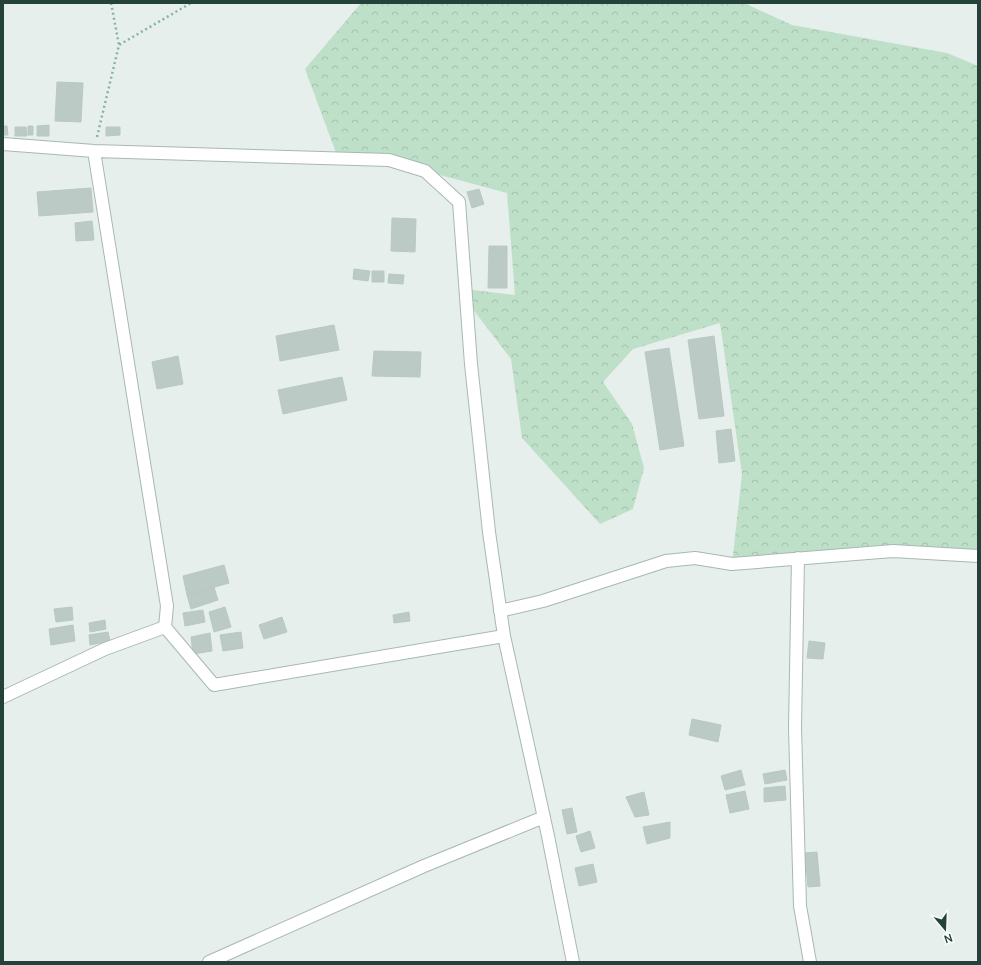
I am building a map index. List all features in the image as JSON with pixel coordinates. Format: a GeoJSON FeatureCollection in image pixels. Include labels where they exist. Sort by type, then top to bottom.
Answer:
{"type":"FeatureCollection","features":[{"type":"Feature","properties":{"kind":"street"},"geometry":{"type":"LineString","coordinates":[[3,144],[94,151],[389,160],[425,171],[459,202],[470,364],[500,611],[573,962]]}},
{"type":"Feature","properties":{"kind":"street"},"geometry":{"type":"LineString","coordinates":[[94,151],[167,606],[165,627],[214,685],[504,636]]}},
{"type":"Feature","properties":{"kind":"street"},"geometry":{"type":"LineString","coordinates":[[500,611],[543,601],[666,561],[694,558],[732,564],[893,551],[978,556]]}},
{"type":"Feature","properties":{"kind":"street"},"geometry":{"type":"LineString","coordinates":[[798,558],[794,728],[800,906],[810,962]]}},
{"type":"Feature","properties":{"kind":"street"},"geometry":{"type":"LineString","coordinates":[[3,697],[105,649],[165,627]]}},
{"type":"Feature","properties":{"kind":"street"},"geometry":{"type":"LineString","coordinates":[[209,962],[424,866],[544,817]]}},
{"type":"Feature","properties":{"kind":"path"},"geometry":{"type":"LineString","coordinates":[[94,151],[119,44],[111,3]]}},
{"type":"Feature","properties":{"kind":"path"},"geometry":{"type":"LineString","coordinates":[[119,44],[191,3]]}},
{"type":"Feature","properties":{"kind":"green space"},"geometry":{"type":"Polygon","coordinates":[[[361,3],[744,3],[792,25],[947,53],[978,66],[978,556],[893,551],[732,564],[742,474],[720,323],[633,349],[603,382],[632,424],[644,468],[633,509],[600,524],[522,438],[511,359],[475,312],[465,289],[515,295],[507,193],[425,171],[338,158],[305,69],[361,3]]]}},
{"type":"Feature","properties":{"kind":"building"},"geometry":{"type":"Polygon","coordinates":[[[57,82],[83,83],[81,122],[55,121],[57,82]]]}},
{"type":"Feature","properties":{"kind":"building"},"geometry":{"type":"Polygon","coordinates":[[[49,125],[49,136],[37,136],[37,126],[49,125]]]}},
{"type":"Feature","properties":{"kind":"building"},"geometry":{"type":"Polygon","coordinates":[[[3,126],[7,126],[8,135],[3,135],[3,126]]]}},
{"type":"Feature","properties":{"kind":"building"},"geometry":{"type":"Polygon","coordinates":[[[28,126],[33,126],[33,135],[28,135],[28,126]]]}},
{"type":"Feature","properties":{"kind":"building"},"geometry":{"type":"Polygon","coordinates":[[[15,127],[26,127],[27,136],[15,136],[15,127]]]}},
{"type":"Feature","properties":{"kind":"building"},"geometry":{"type":"Polygon","coordinates":[[[106,127],[120,127],[120,135],[106,136],[106,127]]]}},
{"type":"Feature","properties":{"kind":"building"},"geometry":{"type":"Polygon","coordinates":[[[91,188],[93,212],[39,216],[37,192],[91,188]]]}},
{"type":"Feature","properties":{"kind":"building"},"geometry":{"type":"Polygon","coordinates":[[[479,189],[484,204],[472,208],[467,192],[479,189]]]}},
{"type":"Feature","properties":{"kind":"building"},"geometry":{"type":"Polygon","coordinates":[[[392,218],[416,219],[415,252],[391,251],[392,218]]]}},
{"type":"Feature","properties":{"kind":"building"},"geometry":{"type":"Polygon","coordinates":[[[92,221],[94,240],[76,241],[75,223],[92,221]]]}},
{"type":"Feature","properties":{"kind":"building"},"geometry":{"type":"Polygon","coordinates":[[[489,246],[507,246],[507,288],[488,288],[489,246]]]}},
{"type":"Feature","properties":{"kind":"building"},"geometry":{"type":"Polygon","coordinates":[[[354,269],[370,271],[368,281],[353,279],[354,269]]]}},
{"type":"Feature","properties":{"kind":"building"},"geometry":{"type":"Polygon","coordinates":[[[372,271],[384,271],[384,282],[372,282],[372,271]]]}},
{"type":"Feature","properties":{"kind":"building"},"geometry":{"type":"Polygon","coordinates":[[[389,274],[404,275],[403,284],[388,283],[389,274]]]}},
{"type":"Feature","properties":{"kind":"building"},"geometry":{"type":"Polygon","coordinates":[[[334,325],[339,350],[280,361],[276,336],[334,325]]]}},
{"type":"Feature","properties":{"kind":"building"},"geometry":{"type":"Polygon","coordinates":[[[714,336],[724,416],[699,419],[688,340],[714,336]]]}},
{"type":"Feature","properties":{"kind":"building"},"geometry":{"type":"Polygon","coordinates":[[[669,348],[684,446],[660,450],[645,352],[669,348]]]}},
{"type":"Feature","properties":{"kind":"building"},"geometry":{"type":"Polygon","coordinates":[[[374,351],[421,352],[420,377],[372,376],[374,351]]]}},
{"type":"Feature","properties":{"kind":"building"},"geometry":{"type":"Polygon","coordinates":[[[178,356],[183,384],[157,389],[152,362],[178,356]]]}},
{"type":"Feature","properties":{"kind":"building"},"geometry":{"type":"Polygon","coordinates":[[[342,377],[347,400],[283,414],[278,390],[342,377]]]}},
{"type":"Feature","properties":{"kind":"building"},"geometry":{"type":"Polygon","coordinates":[[[731,429],[735,461],[719,463],[716,431],[731,429]]]}},
{"type":"Feature","properties":{"kind":"building"},"geometry":{"type":"Polygon","coordinates":[[[224,565],[229,583],[187,595],[183,576],[224,565]]]}},
{"type":"Feature","properties":{"kind":"building"},"geometry":{"type":"Polygon","coordinates":[[[214,587],[218,600],[191,609],[187,595],[214,587]]]}},
{"type":"Feature","properties":{"kind":"building"},"geometry":{"type":"Polygon","coordinates":[[[72,607],[73,620],[56,622],[54,609],[72,607]]]}},
{"type":"Feature","properties":{"kind":"building"},"geometry":{"type":"Polygon","coordinates":[[[225,607],[231,627],[214,632],[209,612],[225,607]]]}},
{"type":"Feature","properties":{"kind":"building"},"geometry":{"type":"Polygon","coordinates":[[[203,610],[205,622],[185,626],[183,613],[203,610]]]}},
{"type":"Feature","properties":{"kind":"building"},"geometry":{"type":"Polygon","coordinates":[[[409,612],[410,621],[394,623],[393,615],[409,612]]]}},
{"type":"Feature","properties":{"kind":"building"},"geometry":{"type":"Polygon","coordinates":[[[282,617],[287,632],[264,639],[259,625],[282,617]]]}},
{"type":"Feature","properties":{"kind":"building"},"geometry":{"type":"Polygon","coordinates":[[[105,620],[106,629],[90,632],[89,623],[105,620]]]}},
{"type":"Feature","properties":{"kind":"building"},"geometry":{"type":"Polygon","coordinates":[[[73,625],[75,641],[51,645],[49,629],[73,625]]]}},
{"type":"Feature","properties":{"kind":"building"},"geometry":{"type":"Polygon","coordinates":[[[108,632],[110,641],[90,645],[89,635],[108,632]]]}},
{"type":"Feature","properties":{"kind":"building"},"geometry":{"type":"Polygon","coordinates":[[[241,632],[243,648],[223,651],[220,635],[241,632]]]}},
{"type":"Feature","properties":{"kind":"building"},"geometry":{"type":"Polygon","coordinates":[[[210,633],[212,651],[193,654],[191,637],[210,633]]]}},
{"type":"Feature","properties":{"kind":"building"},"geometry":{"type":"Polygon","coordinates":[[[809,641],[825,643],[823,659],[807,658],[809,641]]]}},
{"type":"Feature","properties":{"kind":"building"},"geometry":{"type":"Polygon","coordinates":[[[692,719],[721,725],[718,742],[689,735],[692,719]]]}},
{"type":"Feature","properties":{"kind":"building"},"geometry":{"type":"Polygon","coordinates":[[[741,770],[745,785],[725,790],[721,776],[741,770]]]}},
{"type":"Feature","properties":{"kind":"building"},"geometry":{"type":"Polygon","coordinates":[[[785,770],[787,780],[765,784],[763,774],[785,770]]]}},
{"type":"Feature","properties":{"kind":"building"},"geometry":{"type":"Polygon","coordinates":[[[785,786],[786,800],[764,802],[764,788],[785,786]]]}},
{"type":"Feature","properties":{"kind":"building"},"geometry":{"type":"Polygon","coordinates":[[[745,791],[749,809],[730,813],[726,795],[745,791]]]}},
{"type":"Feature","properties":{"kind":"building"},"geometry":{"type":"Polygon","coordinates":[[[644,792],[649,815],[635,817],[626,797],[644,792]]]}},
{"type":"Feature","properties":{"kind":"building"},"geometry":{"type":"Polygon","coordinates":[[[572,808],[577,832],[567,834],[562,810],[572,808]]]}},
{"type":"Feature","properties":{"kind":"building"},"geometry":{"type":"Polygon","coordinates":[[[670,822],[670,838],[647,844],[643,827],[670,822]]]}},
{"type":"Feature","properties":{"kind":"building"},"geometry":{"type":"Polygon","coordinates":[[[590,831],[595,848],[581,852],[576,836],[590,831]]]}},
{"type":"Feature","properties":{"kind":"building"},"geometry":{"type":"Polygon","coordinates":[[[817,852],[820,886],[808,887],[805,853],[817,852]]]}},
{"type":"Feature","properties":{"kind":"building"},"geometry":{"type":"Polygon","coordinates":[[[593,864],[597,882],[579,886],[575,868],[593,864]]]}}]}
